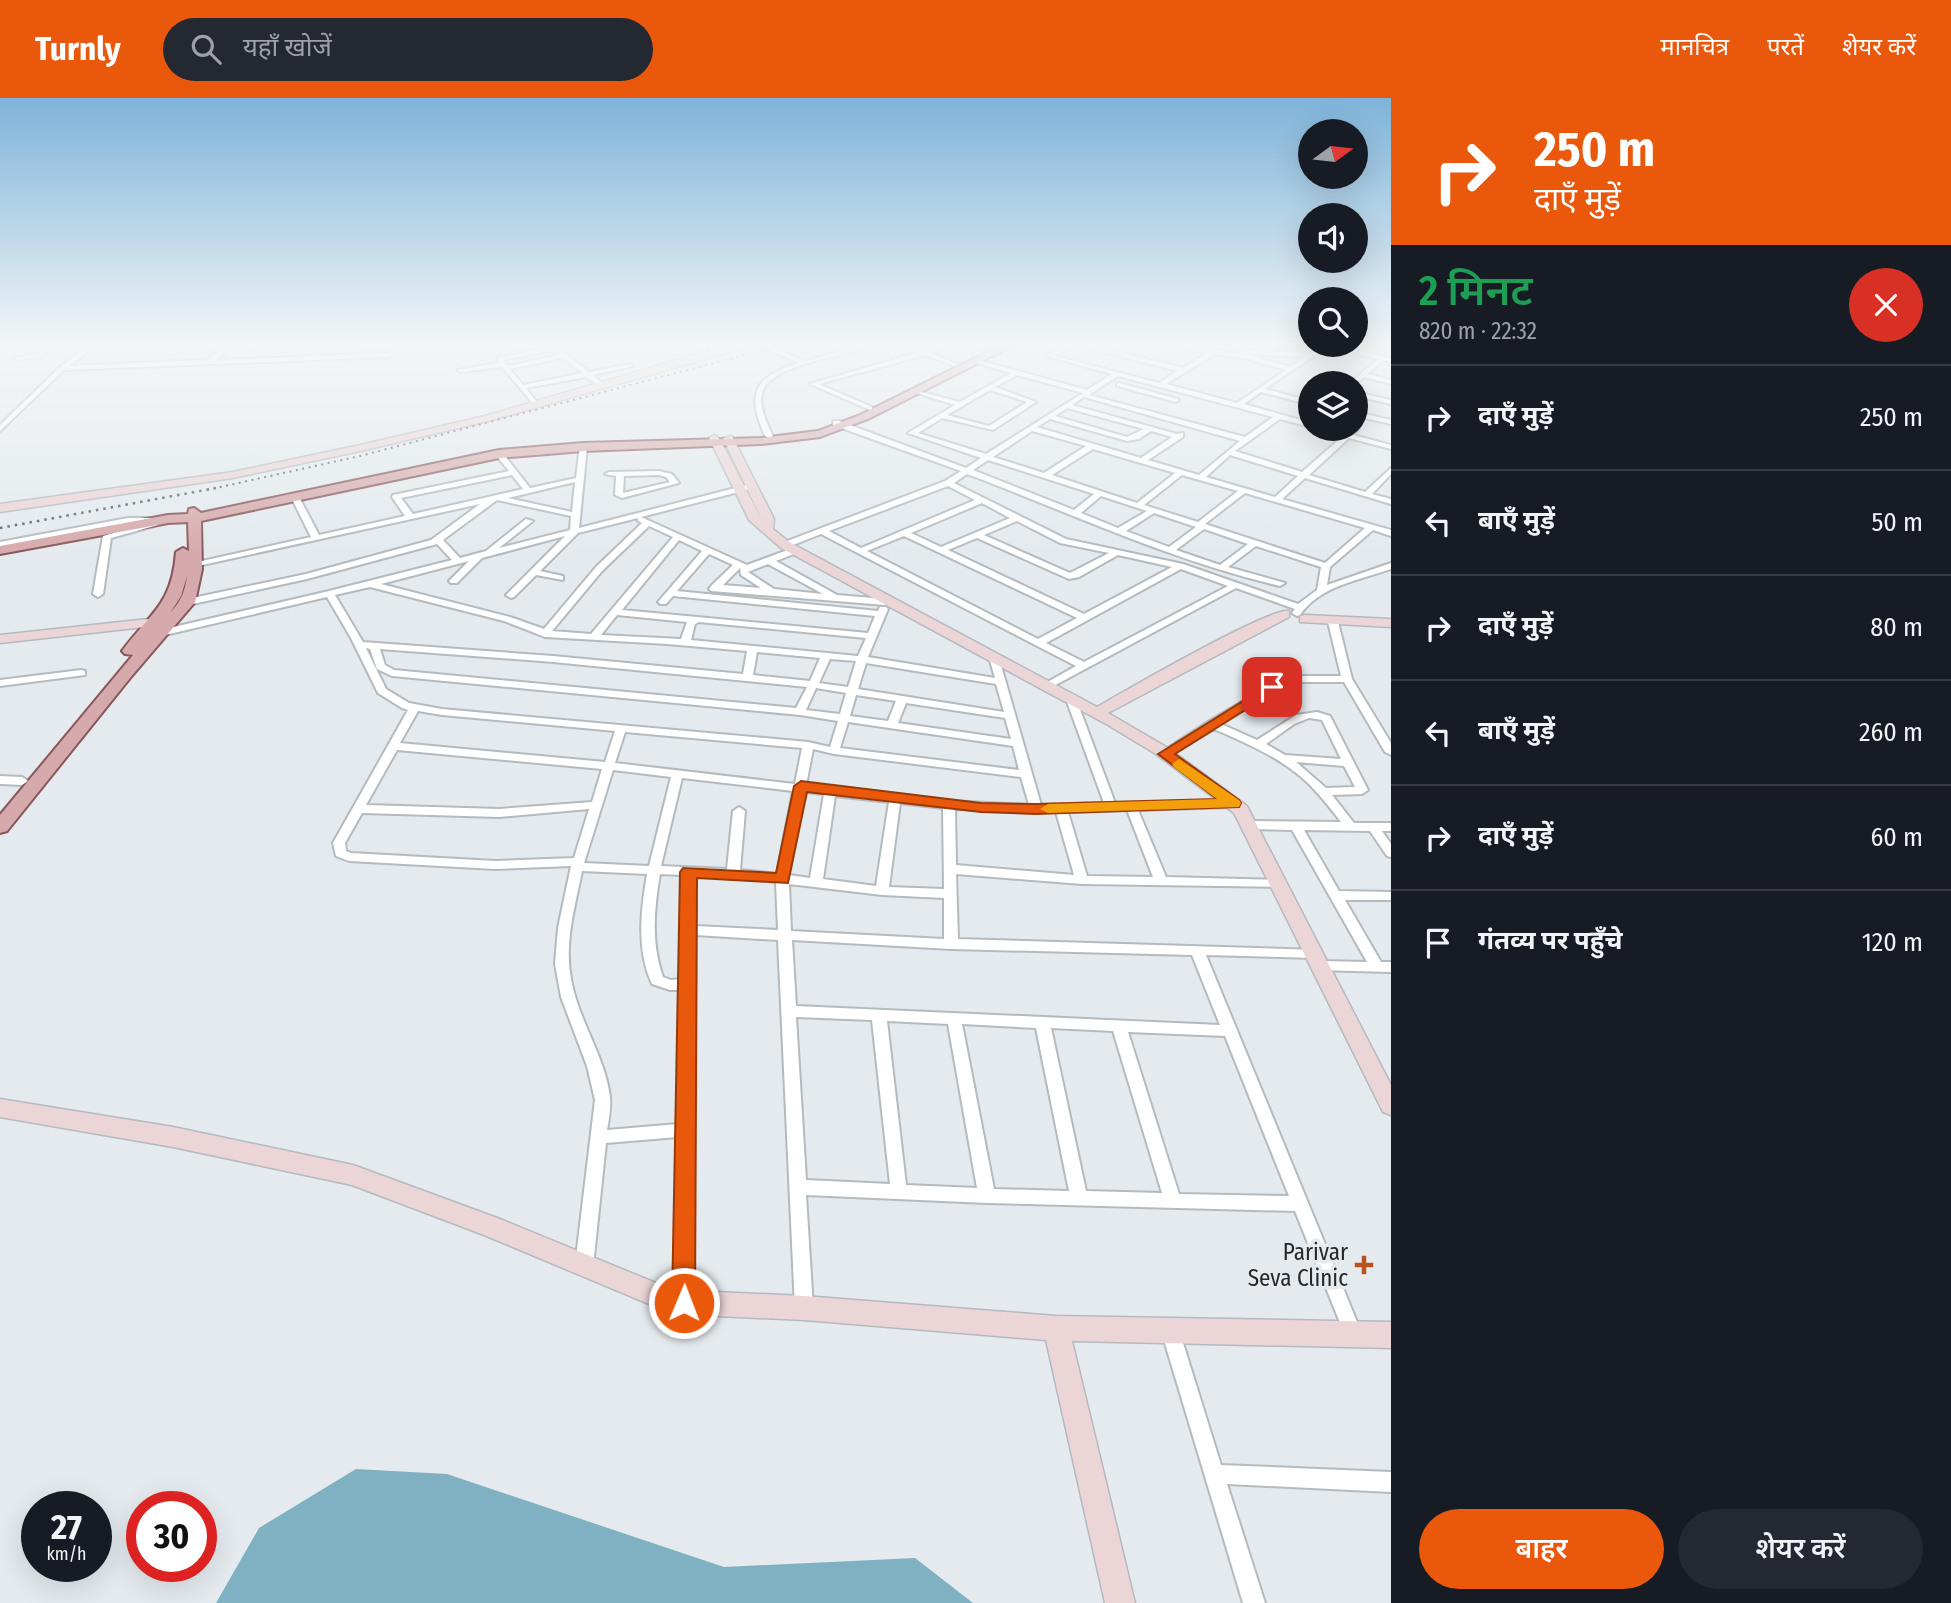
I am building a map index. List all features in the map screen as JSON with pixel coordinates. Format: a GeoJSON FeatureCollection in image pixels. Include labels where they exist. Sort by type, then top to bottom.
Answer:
{"type":"FeatureCollection","features":[{"type":"Feature","properties":{"kind":"main road"},"geometry":{"type":"LineString","coordinates":[[729,440],[840,425],[861,413]]}},
{"type":"Feature","properties":{"kind":"main road"},"geometry":{"type":"LineString","coordinates":[[0,550],[295,496],[499,454],[807,436],[866,413]]}},
{"type":"Feature","properties":{"kind":"main road"},"geometry":{"type":"LineString","coordinates":[[180,517],[496,450],[542,444],[715,441]]}},
{"type":"Feature","properties":{"kind":"main road"},"geometry":{"type":"LineString","coordinates":[[0,808],[160,627],[188,602],[194,588],[196,565],[180,517]]}},
{"type":"Feature","properties":{"kind":"main road"},"geometry":{"type":"LineString","coordinates":[[0,827],[160,627],[180,585],[180,517]]}},
{"type":"Feature","properties":{"kind":"street"},"geometry":{"type":"LineString","coordinates":[[0,429],[16,413]]}},
{"type":"Feature","properties":{"kind":"street"},"geometry":{"type":"LineString","coordinates":[[0,508],[233,475],[502,413]]}},
{"type":"Feature","properties":{"kind":"street"},"geometry":{"type":"LineString","coordinates":[[758,413],[769,436]]}},
{"type":"Feature","properties":{"kind":"street"},"geometry":{"type":"LineString","coordinates":[[945,413],[912,433],[1047,480],[1057,480],[1139,505],[1326,566]]}},
{"type":"Feature","properties":{"kind":"street"},"geometry":{"type":"LineString","coordinates":[[941,415],[990,428],[1014,413]]}},
{"type":"Feature","properties":{"kind":"street"},"geometry":{"type":"LineString","coordinates":[[708,598],[715,587],[742,566],[768,560],[822,531],[952,481],[1054,413]]}},
{"type":"Feature","properties":{"kind":"street"},"geometry":{"type":"LineString","coordinates":[[1092,413],[1177,436]]}},
{"type":"Feature","properties":{"kind":"street"},"geometry":{"type":"LineString","coordinates":[[1149,413],[1246,440]]}},
{"type":"Feature","properties":{"kind":"street"},"geometry":{"type":"LineString","coordinates":[[1269,413],[1298,421]]}},
{"type":"Feature","properties":{"kind":"street"},"geometry":{"type":"LineString","coordinates":[[1049,416],[1127,439],[1150,429]]}},
{"type":"Feature","properties":{"kind":"street"},"geometry":{"type":"LineString","coordinates":[[1201,477],[1228,452],[1279,416]]}},
{"type":"Feature","properties":{"kind":"street"},"geometry":{"type":"LineString","coordinates":[[1368,417],[1391,422]]}},
{"type":"Feature","properties":{"kind":"street"},"geometry":{"type":"LineString","coordinates":[[840,425],[966,471],[1036,493],[1075,513],[1172,549],[1280,583]]}},
{"type":"Feature","properties":{"kind":"street"},"geometry":{"type":"LineString","coordinates":[[1142,460],[1196,426]]}},
{"type":"Feature","properties":{"kind":"street"},"geometry":{"type":"LineString","coordinates":[[1031,428],[1391,533]]}},
{"type":"Feature","properties":{"kind":"street"},"geometry":{"type":"LineString","coordinates":[[729,440],[768,519],[767,530]]}},
{"type":"Feature","properties":{"kind":"street"},"geometry":{"type":"LineString","coordinates":[[715,441],[755,520],[790,547],[885,605],[994,657],[1097,713],[1165,754],[1241,810],[1391,1106]]}},
{"type":"Feature","properties":{"kind":"street"},"geometry":{"type":"LineString","coordinates":[[1276,500],[1342,441]]}},
{"type":"Feature","properties":{"kind":"street"},"geometry":{"type":"LineString","coordinates":[[1368,441],[1391,447]]}},
{"type":"Feature","properties":{"kind":"street"},"geometry":{"type":"LineString","coordinates":[[1047,480],[1092,446]]}},
{"type":"Feature","properties":{"kind":"street"},"geometry":{"type":"LineString","coordinates":[[511,595],[574,532],[583,447]]}},
{"type":"Feature","properties":{"kind":"street"},"geometry":{"type":"LineString","coordinates":[[1228,452],[1391,502]]}},
{"type":"Feature","properties":{"kind":"street"},"geometry":{"type":"LineString","coordinates":[[499,454],[528,490]]}},
{"type":"Feature","properties":{"kind":"street"},"geometry":{"type":"LineString","coordinates":[[1139,505],[1181,471]]}},
{"type":"Feature","properties":{"kind":"street"},"geometry":{"type":"LineString","coordinates":[[410,516],[396,497],[513,473]]}},
{"type":"Feature","properties":{"kind":"street"},"geometry":{"type":"LineString","coordinates":[[609,474],[649,473],[667,474],[674,482],[672,485],[640,493],[620,495],[620,474]]}},
{"type":"Feature","properties":{"kind":"street"},"geometry":{"type":"LineString","coordinates":[[649,473],[656,489]]}},
{"type":"Feature","properties":{"kind":"street"},"geometry":{"type":"LineString","coordinates":[[1366,495],[1390,473]]}},
{"type":"Feature","properties":{"kind":"street"},"geometry":{"type":"LineString","coordinates":[[196,565],[580,479]]}},
{"type":"Feature","properties":{"kind":"street"},"geometry":{"type":"LineString","coordinates":[[952,481],[980,501],[1063,541],[1180,566],[1237,586],[1297,613],[1333,622],[1390,625]]}},
{"type":"Feature","properties":{"kind":"street"},"geometry":{"type":"LineString","coordinates":[[452,485],[471,503]]}},
{"type":"Feature","properties":{"kind":"street"},"geometry":{"type":"LineString","coordinates":[[0,648],[160,627],[330,594],[751,486]]}},
{"type":"Feature","properties":{"kind":"street"},"geometry":{"type":"LineString","coordinates":[[1172,549],[1244,490]]}},
{"type":"Feature","properties":{"kind":"street"},"geometry":{"type":"LineString","coordinates":[[640,493],[663,510]]}},
{"type":"Feature","properties":{"kind":"street"},"geometry":{"type":"LineString","coordinates":[[1075,513],[1100,493]]}},
{"type":"Feature","properties":{"kind":"street"},"geometry":{"type":"LineString","coordinates":[[295,496],[316,537]]}},
{"type":"Feature","properties":{"kind":"street"},"geometry":{"type":"LineString","coordinates":[[188,602],[307,576],[438,540],[494,498],[576,514]]}},
{"type":"Feature","properties":{"kind":"street"},"geometry":{"type":"LineString","coordinates":[[860,551],[980,501]]}},
{"type":"Feature","properties":{"kind":"street"},"geometry":{"type":"LineString","coordinates":[[1121,530],[1154,510]]}},
{"type":"Feature","properties":{"kind":"street"},"geometry":{"type":"LineString","coordinates":[[0,544],[128,521],[180,517]]}},
{"type":"Feature","properties":{"kind":"street"},"geometry":{"type":"LineString","coordinates":[[98,594],[107,536],[180,517]]}},
{"type":"Feature","properties":{"kind":"street"},"geometry":{"type":"LineString","coordinates":[[637,517],[742,566]]}},
{"type":"Feature","properties":{"kind":"street"},"geometry":{"type":"LineString","coordinates":[[942,550],[1016,518]]}},
{"type":"Feature","properties":{"kind":"street"},"geometry":{"type":"LineString","coordinates":[[454,581],[483,555],[529,521]]}},
{"type":"Feature","properties":{"kind":"street"},"geometry":{"type":"LineString","coordinates":[[545,634],[599,569],[648,523]]}},
{"type":"Feature","properties":{"kind":"street"},"geometry":{"type":"LineString","coordinates":[[1318,592],[1326,566],[1372,527]]}},
{"type":"Feature","properties":{"kind":"street"},"geometry":{"type":"LineString","coordinates":[[822,531],[1085,667]]}},
{"type":"Feature","properties":{"kind":"street"},"geometry":{"type":"LineString","coordinates":[[905,533],[1083,617]]}},
{"type":"Feature","properties":{"kind":"street"},"geometry":{"type":"LineString","coordinates":[[978,534],[1069,576],[1076,575],[1116,553]]}},
{"type":"Feature","properties":{"kind":"street"},"geometry":{"type":"LineString","coordinates":[[594,637],[677,537]]}},
{"type":"Feature","properties":{"kind":"street"},"geometry":{"type":"LineString","coordinates":[[438,540],[458,561]]}},
{"type":"Feature","properties":{"kind":"street"},"geometry":{"type":"LineString","coordinates":[[1223,567],[1255,543]]}},
{"type":"Feature","properties":{"kind":"street"},"geometry":{"type":"LineString","coordinates":[[663,602],[707,551]]}},
{"type":"Feature","properties":{"kind":"street"},"geometry":{"type":"LineString","coordinates":[[768,560],[839,598]]}},
{"type":"Feature","properties":{"kind":"street"},"geometry":{"type":"LineString","coordinates":[[742,566],[744,573],[774,592]]}},
{"type":"Feature","properties":{"kind":"street"},"geometry":{"type":"LineString","coordinates":[[1038,643],[1180,566]]}},
{"type":"Feature","properties":{"kind":"street"},"geometry":{"type":"LineString","coordinates":[[1097,713],[1215,646],[1297,613],[1318,592],[1391,566]]}},
{"type":"Feature","properties":{"kind":"street"},"geometry":{"type":"LineString","coordinates":[[535,572],[560,578]]}},
{"type":"Feature","properties":{"kind":"street"},"geometry":{"type":"LineString","coordinates":[[371,584],[508,620],[545,634],[862,659],[1001,682]]}},
{"type":"Feature","properties":{"kind":"street"},"geometry":{"type":"LineString","coordinates":[[1048,686],[1237,586]]}},
{"type":"Feature","properties":{"kind":"street"},"geometry":{"type":"LineString","coordinates":[[715,587],[839,598],[885,605]]}},
{"type":"Feature","properties":{"kind":"street"},"geometry":{"type":"LineString","coordinates":[[670,593],[708,598],[885,605]]}},
{"type":"Feature","properties":{"kind":"street"},"geometry":{"type":"LineString","coordinates":[[330,594],[360,645],[382,691],[393,700],[414,709],[808,745],[834,751],[1026,774]]}},
{"type":"Feature","properties":{"kind":"street"},"geometry":{"type":"LineString","coordinates":[[834,751],[862,659],[885,605]]}},
{"type":"Feature","properties":{"kind":"street"},"geometry":{"type":"LineString","coordinates":[[615,612],[872,636]]}},
{"type":"Feature","properties":{"kind":"street"},"geometry":{"type":"LineString","coordinates":[[685,643],[694,620]]}},
{"type":"Feature","properties":{"kind":"street"},"geometry":{"type":"LineString","coordinates":[[1333,622],[1347,679],[1391,752]]}},
{"type":"Feature","properties":{"kind":"street"},"geometry":{"type":"LineString","coordinates":[[0,639],[160,627]]}},
{"type":"Feature","properties":{"kind":"street"},"geometry":{"type":"LineString","coordinates":[[565,660],[573,637]]}},
{"type":"Feature","properties":{"kind":"street"},"geometry":{"type":"LineString","coordinates":[[360,645],[565,660],[814,684],[1010,716]]}},
{"type":"Feature","properties":{"kind":"street"},"geometry":{"type":"LineString","coordinates":[[374,646],[382,670],[392,673],[800,712],[1017,743]]}},
{"type":"Feature","properties":{"kind":"street"},"geometry":{"type":"LineString","coordinates":[[748,677],[752,650]]}},
{"type":"Feature","properties":{"kind":"street"},"geometry":{"type":"LineString","coordinates":[[800,712],[826,657]]}},
{"type":"Feature","properties":{"kind":"street"},"geometry":{"type":"LineString","coordinates":[[994,657],[1036,809]]}},
{"type":"Feature","properties":{"kind":"street"},"geometry":{"type":"LineString","coordinates":[[0,683],[81,673]]}},
{"type":"Feature","properties":{"kind":"street"},"geometry":{"type":"LineString","coordinates":[[1165,754],[1272,687],[1288,681],[1347,679]]}},
{"type":"Feature","properties":{"kind":"street"},"geometry":{"type":"LineString","coordinates":[[891,726],[904,698]]}},
{"type":"Feature","properties":{"kind":"street"},"geometry":{"type":"LineString","coordinates":[[1071,699],[1111,807]]}},
{"type":"Feature","properties":{"kind":"street"},"geometry":{"type":"LineString","coordinates":[[414,709],[338,848],[340,853],[348,857],[733,873],[882,891],[950,894]]}},
{"type":"Feature","properties":{"kind":"street"},"geometry":{"type":"LineString","coordinates":[[1258,745],[1301,717],[1321,715],[1328,720],[1362,790],[1323,792]]}},
{"type":"Feature","properties":{"kind":"street"},"geometry":{"type":"LineString","coordinates":[[1212,724],[1284,758],[1308,776],[1349,824]]}},
{"type":"Feature","properties":{"kind":"street"},"geometry":{"type":"LineString","coordinates":[[584,1266],[603,1100],[601,1082],[562,966],[563,940],[577,865],[621,728]]}},
{"type":"Feature","properties":{"kind":"street"},"geometry":{"type":"LineString","coordinates":[[804,1308],[782,879],[808,745]]}},
{"type":"Feature","properties":{"kind":"street"},"geometry":{"type":"LineString","coordinates":[[394,746],[801,786],[949,805],[1036,809],[1233,803]]}},
{"type":"Feature","properties":{"kind":"street"},"geometry":{"type":"LineString","coordinates":[[1284,758],[1347,763]]}},
{"type":"Feature","properties":{"kind":"street"},"geometry":{"type":"LineString","coordinates":[[677,774],[653,870],[649,913],[653,973],[661,984],[688,984]]}},
{"type":"Feature","properties":{"kind":"street"},"geometry":{"type":"LineString","coordinates":[[0,780],[22,782]]}},
{"type":"Feature","properties":{"kind":"street"},"geometry":{"type":"LineString","coordinates":[[816,883],[830,790]]}},
{"type":"Feature","properties":{"kind":"street"},"geometry":{"type":"LineString","coordinates":[[882,891],[895,798]]}},
{"type":"Feature","properties":{"kind":"street"},"geometry":{"type":"LineString","coordinates":[[360,809],[499,813],[596,805]]}},
{"type":"Feature","properties":{"kind":"street"},"geometry":{"type":"LineString","coordinates":[[949,805],[951,944]]}},
{"type":"Feature","properties":{"kind":"street"},"geometry":{"type":"LineString","coordinates":[[1131,806],[1161,881]]}},
{"type":"Feature","properties":{"kind":"street"},"geometry":{"type":"LineString","coordinates":[[1061,808],[1082,880]]}},
{"type":"Feature","properties":{"kind":"street"},"geometry":{"type":"LineString","coordinates":[[733,873],[739,811]]}},
{"type":"Feature","properties":{"kind":"street"},"geometry":{"type":"LineString","coordinates":[[1249,825],[1349,824],[1391,827]]}},
{"type":"Feature","properties":{"kind":"street"},"geometry":{"type":"LineString","coordinates":[[1295,825],[1336,895],[1384,967]]}},
{"type":"Feature","properties":{"kind":"street"},"geometry":{"type":"LineString","coordinates":[[1373,826],[1391,853]]}},
{"type":"Feature","properties":{"kind":"street"},"geometry":{"type":"LineString","coordinates":[[950,869],[1082,880],[1279,884]]}},
{"type":"Feature","properties":{"kind":"street"},"geometry":{"type":"LineString","coordinates":[[684,1303],[689,872]]}},
{"type":"Feature","properties":{"kind":"street"},"geometry":{"type":"LineString","coordinates":[[1336,895],[1391,896]]}},
{"type":"Feature","properties":{"kind":"street"},"geometry":{"type":"LineString","coordinates":[[688,930],[951,944],[1197,950],[1384,967]]}},
{"type":"Feature","properties":{"kind":"street"},"geometry":{"type":"LineString","coordinates":[[1197,950],[1353,1334]]}},
{"type":"Feature","properties":{"kind":"street"},"geometry":{"type":"LineString","coordinates":[[790,1011],[1230,1031]]}},
{"type":"Feature","properties":{"kind":"street"},"geometry":{"type":"LineString","coordinates":[[879,1015],[899,1191]]}},
{"type":"Feature","properties":{"kind":"street"},"geometry":{"type":"LineString","coordinates":[[954,1018],[987,1196]]}},
{"type":"Feature","properties":{"kind":"street"},"geometry":{"type":"LineString","coordinates":[[1042,1022],[1079,1199]]}},
{"type":"Feature","properties":{"kind":"street"},"geometry":{"type":"LineString","coordinates":[[1119,1026],[1172,1201]]}},
{"type":"Feature","properties":{"kind":"street"},"geometry":{"type":"LineString","coordinates":[[0,1108],[173,1137],[354,1175],[673,1302],[804,1308],[1056,1328],[1391,1335]]}},
{"type":"Feature","properties":{"kind":"street"},"geometry":{"type":"LineString","coordinates":[[599,1137],[686,1130]]}},
{"type":"Feature","properties":{"kind":"street"},"geometry":{"type":"LineString","coordinates":[[797,1186],[987,1196],[1300,1204]]}},
{"type":"Feature","properties":{"kind":"street"},"geometry":{"type":"LineString","coordinates":[[1056,1328],[1120,1603]]}},
{"type":"Feature","properties":{"kind":"street"},"geometry":{"type":"LineString","coordinates":[[1170,1330],[1254,1603]]}},
{"type":"Feature","properties":{"kind":"street"},"geometry":{"type":"LineString","coordinates":[[1214,1474],[1391,1482]]}},
{"type":"Feature","properties":{"kind":"water"},"geometry":{"type":"Polygon","coordinates":[[[356,1469],[447,1474],[724,1567],[915,1558],[973,1603],[216,1603],[259,1528],[356,1469]]]}},
{"type":"Feature","properties":{"kind":"railway"},"geometry":{"type":"LineString","coordinates":[[216,488],[360,456],[523,413]]}},
{"type":"Feature","properties":{"kind":"railway"},"geometry":{"type":"LineString","coordinates":[[0,528],[216,488]]}},
{"type":"Feature","properties":{"kind":"railway"},"geometry":{"type":"LineString","coordinates":[[207,490],[216,488]]}},
{"type":"Feature","properties":{"kind":"slow traffic"},"geometry":{"type":"LineString","coordinates":[[1048,809],[1233,803],[1179,764]]}},
{"type":"Feature","properties":{"kind":"place","name":"Parivar Seva Clinic"},"geometry":{"type":"Point","coordinates":[1364,1265]}},
{"type":"Feature","properties":{"kind":"route"},"geometry":{"type":"LineString","coordinates":[[684,1303],[689,872],[733,873],[782,879],[801,786],[981,807],[1036,809],[1233,803],[1165,754],[1272,687]]}}]}
